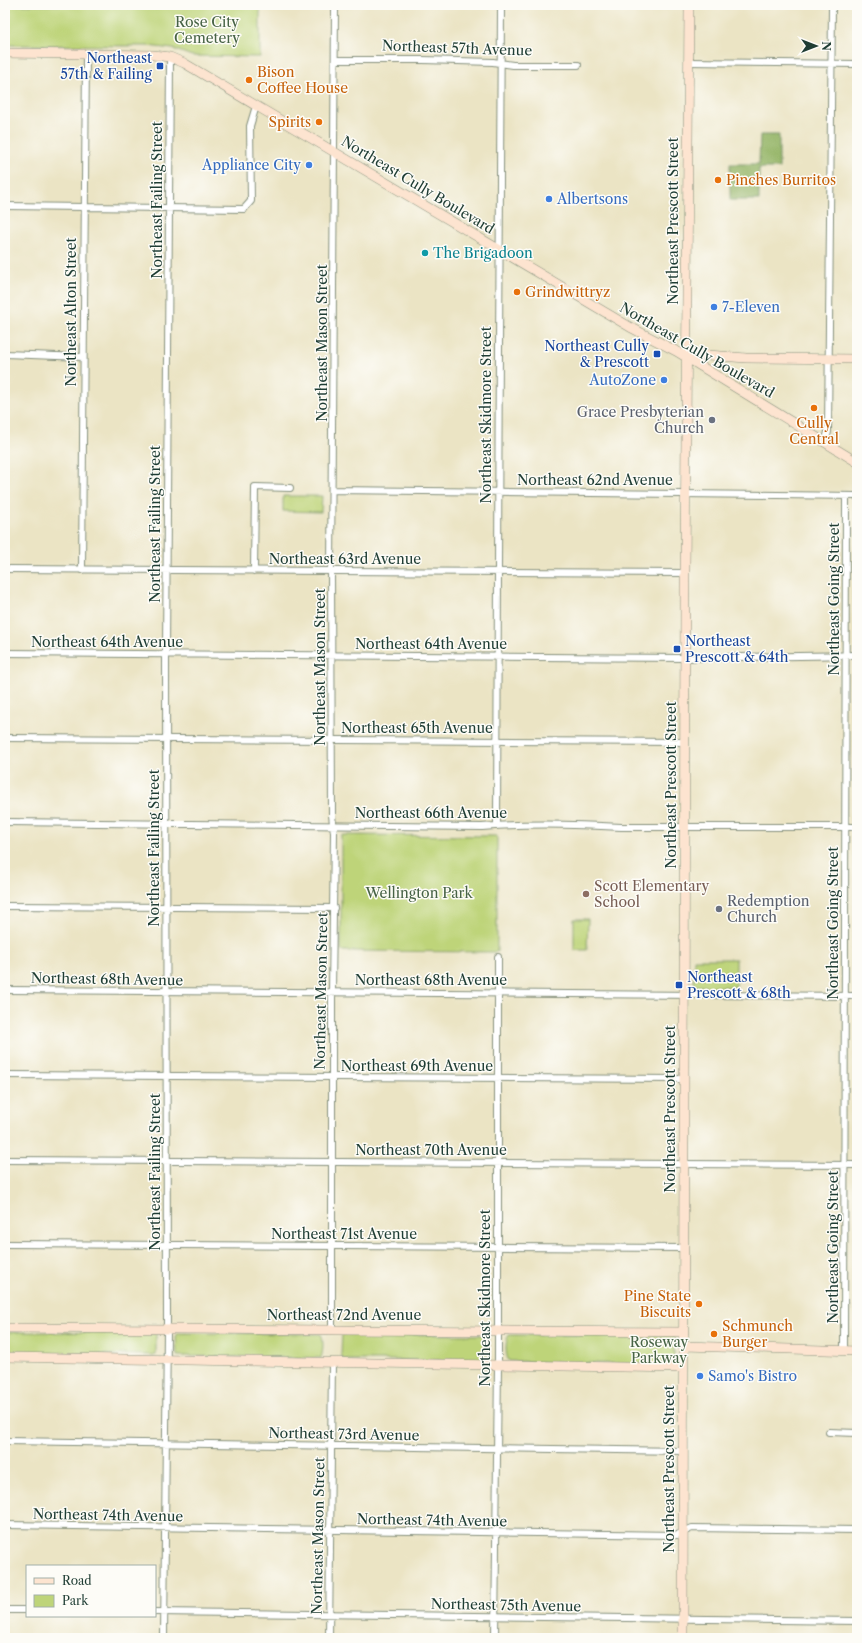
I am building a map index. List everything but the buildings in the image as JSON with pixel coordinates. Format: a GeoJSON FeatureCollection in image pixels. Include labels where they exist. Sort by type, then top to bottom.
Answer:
{"type":"FeatureCollection","features":[{"type":"Feature","properties":{"kind":"street","name":"Northeast Mason Street"},"geometry":{"type":"LineString","coordinates":[[332,1329],[332,992],[334,908],[331,571],[333,490],[335,5]]}},
{"type":"Feature","properties":{"kind":"street","name":"Northeast Skidmore Street"},"geometry":{"type":"LineString","coordinates":[[497,826],[496,656],[502,5]]}},
{"type":"Feature","properties":{"kind":"street","name":"Northeast Prescott Street"},"geometry":{"type":"LineString","coordinates":[[683,1638],[685,493],[689,5]]}},
{"type":"Feature","properties":{"kind":"street"},"geometry":{"type":"LineString","coordinates":[[825,443],[828,432],[832,5]]}},
{"type":"Feature","properties":{"kind":"street"},"geometry":{"type":"LineString","coordinates":[[5,53],[170,57]]}},
{"type":"Feature","properties":{"kind":"street","name":"Northeast Alton Street"},"geometry":{"type":"LineString","coordinates":[[82,570],[86,54]]}},
{"type":"Feature","properties":{"kind":"street","name":"Northeast Cully Boulevard"},"geometry":{"type":"LineString","coordinates":[[170,57],[184,63],[630,327],[687,358],[857,462]]}},
{"type":"Feature","properties":{"kind":"street","name":"Northeast Failing Street"},"geometry":{"type":"LineString","coordinates":[[164,1638],[167,1360],[166,654],[170,57]]}},
{"type":"Feature","properties":{"kind":"street","name":"Northeast 57th Avenue"},"geometry":{"type":"LineString","coordinates":[[335,60],[423,60],[501,63],[513,65],[578,65]]}},
{"type":"Feature","properties":{"kind":"street"},"geometry":{"type":"LineString","coordinates":[[688,62],[857,64]]}},
{"type":"Feature","properties":{"kind":"street"},"geometry":{"type":"LineString","coordinates":[[5,206],[238,210],[248,206],[251,201],[252,184],[250,126],[256,106]]}},
{"type":"Feature","properties":{"kind":"street"},"geometry":{"type":"LineString","coordinates":[[5,354],[83,357]]}},
{"type":"Feature","properties":{"kind":"street"},"geometry":{"type":"LineString","coordinates":[[687,358],[708,354],[746,358],[857,359]]}},
{"type":"Feature","properties":{"kind":"street"},"geometry":{"type":"LineString","coordinates":[[254,571],[254,488],[290,488]]}},
{"type":"Feature","properties":{"kind":"street","name":"Northeast 62nd Avenue"},"geometry":{"type":"LineString","coordinates":[[333,490],[857,496]]}},
{"type":"Feature","properties":{"kind":"street","name":"Northeast Going Street"},"geometry":{"type":"LineString","coordinates":[[844,1351],[846,496]]}},
{"type":"Feature","properties":{"kind":"street","name":"Northeast 63rd Avenue"},"geometry":{"type":"LineString","coordinates":[[5,569],[685,573]]}},
{"type":"Feature","properties":{"kind":"street","name":"Northeast 64th Avenue"},"geometry":{"type":"LineString","coordinates":[[5,653],[685,658],[857,655]]}},
{"type":"Feature","properties":{"kind":"street","name":"Northeast 65th Avenue"},"geometry":{"type":"LineString","coordinates":[[5,738],[685,742]]}},
{"type":"Feature","properties":{"kind":"street","name":"Northeast 66th Avenue"},"geometry":{"type":"LineString","coordinates":[[5,822],[497,826],[582,824],[621,827],[857,827]]}},
{"type":"Feature","properties":{"kind":"street"},"geometry":{"type":"LineString","coordinates":[[5,906],[334,908]]}},
{"type":"Feature","properties":{"kind":"street","name":"Northeast Skidmore Street"},"geometry":{"type":"LineString","coordinates":[[495,1638],[498,1365],[498,957]]}},
{"type":"Feature","properties":{"kind":"street","name":"Northeast 68th Avenue"},"geometry":{"type":"LineString","coordinates":[[5,990],[499,992],[857,996]]}},
{"type":"Feature","properties":{"kind":"street","name":"Northeast 69th Avenue"},"geometry":{"type":"LineString","coordinates":[[5,1075],[684,1079]]}},
{"type":"Feature","properties":{"kind":"street","name":"Northeast 70th Avenue"},"geometry":{"type":"LineString","coordinates":[[5,1160],[857,1165]]}},
{"type":"Feature","properties":{"kind":"street","name":"Northeast 71st Avenue"},"geometry":{"type":"LineString","coordinates":[[5,1244],[684,1248]]}},
{"type":"Feature","properties":{"kind":"street","name":"Northeast 72nd Avenue"},"geometry":{"type":"LineString","coordinates":[[5,1328],[684,1332]]}},
{"type":"Feature","properties":{"kind":"street"},"geometry":{"type":"LineString","coordinates":[[684,1346],[857,1351]]}},
{"type":"Feature","properties":{"kind":"street"},"geometry":{"type":"LineString","coordinates":[[5,1357],[683,1368]]}},
{"type":"Feature","properties":{"kind":"street","name":"Northeast Mason Street"},"geometry":{"type":"LineString","coordinates":[[330,1638],[332,1362]]}},
{"type":"Feature","properties":{"kind":"street"},"geometry":{"type":"LineString","coordinates":[[829,1432],[857,1433]]}},
{"type":"Feature","properties":{"kind":"street","name":"Northeast 73rd Avenue"},"geometry":{"type":"LineString","coordinates":[[5,1441],[683,1451]]}},
{"type":"Feature","properties":{"kind":"street","name":"Northeast 74th Avenue"},"geometry":{"type":"LineString","coordinates":[[5,1525],[676,1535],[692,1528],[857,1530]]}},
{"type":"Feature","properties":{"kind":"street"},"geometry":{"type":"LineString","coordinates":[[5,1610],[26,1610]]}},
{"type":"Feature","properties":{"kind":"street","name":"Northeast 75th Avenue"},"geometry":{"type":"LineString","coordinates":[[156,1612],[857,1621]]}},
{"type":"Feature","properties":{"kind":"green space","name":"Rose City Cemetery"},"geometry":{"type":"Polygon","coordinates":[[[5,5],[260,5],[260,57],[192,56],[173,49],[148,46],[5,45],[5,5]]]}},
{"type":"Feature","properties":{"kind":"green space"},"geometry":{"type":"Polygon","coordinates":[[[760,135],[779,135],[779,168],[759,168],[759,200],[730,200],[730,164],[759,164],[760,135]]]}},
{"type":"Feature","properties":{"kind":"green space"},"geometry":{"type":"Polygon","coordinates":[[[283,496],[322,496],[321,512],[283,511],[283,496]]]}},
{"type":"Feature","properties":{"kind":"green space","name":"Wellington Park"},"geometry":{"type":"Polygon","coordinates":[[[341,835],[497,836],[497,952],[341,951],[341,835]]]}},
{"type":"Feature","properties":{"kind":"green space"},"geometry":{"type":"Polygon","coordinates":[[[574,919],[588,919],[587,950],[574,950],[574,919]]]}},
{"type":"Feature","properties":{"kind":"green space"},"geometry":{"type":"Polygon","coordinates":[[[694,959],[736,959],[736,987],[694,986],[694,959]]]}},
{"type":"Feature","properties":{"kind":"green space"},"geometry":{"type":"Polygon","coordinates":[[[8,1332],[156,1333],[156,1355],[8,1354],[8,1332]]]}},
{"type":"Feature","properties":{"kind":"green space"},"geometry":{"type":"Polygon","coordinates":[[[178,1333],[321,1334],[323,1339],[323,1349],[321,1358],[177,1356],[176,1337],[178,1333]]]}},
{"type":"Feature","properties":{"kind":"green space"},"geometry":{"type":"Polygon","coordinates":[[[342,1334],[485,1335],[488,1344],[488,1354],[486,1360],[345,1360],[341,1355],[342,1334]]]}},
{"type":"Feature","properties":{"kind":"green space","name":"Roseway Parkway"},"geometry":{"type":"Polygon","coordinates":[[[509,1335],[674,1335],[674,1365],[509,1361],[506,1348],[509,1335]]]}},
{"type":"Feature","properties":{"kind":"place","name":"Northeast 57th & Failing"},"geometry":{"type":"Point","coordinates":[160,66]}},
{"type":"Feature","properties":{"kind":"place","name":"Bison Coffee House"},"geometry":{"type":"Point","coordinates":[249,80]}},
{"type":"Feature","properties":{"kind":"place","name":"Spirits"},"geometry":{"type":"Point","coordinates":[319,122]}},
{"type":"Feature","properties":{"kind":"place","name":"Appliance City"},"geometry":{"type":"Point","coordinates":[309,165]}},
{"type":"Feature","properties":{"kind":"place","name":"Pinches Burritos"},"geometry":{"type":"Point","coordinates":[718,180]}},
{"type":"Feature","properties":{"kind":"place","name":"Albertsons"},"geometry":{"type":"Point","coordinates":[549,199]}},
{"type":"Feature","properties":{"kind":"place","name":"The Brigadoon"},"geometry":{"type":"Point","coordinates":[425,253]}},
{"type":"Feature","properties":{"kind":"place","name":"Grindwittryz"},"geometry":{"type":"Point","coordinates":[517,292]}},
{"type":"Feature","properties":{"kind":"place","name":"7-Eleven"},"geometry":{"type":"Point","coordinates":[714,307]}},
{"type":"Feature","properties":{"kind":"place","name":"Northeast Cully & Prescott"},"geometry":{"type":"Point","coordinates":[657,354]}},
{"type":"Feature","properties":{"kind":"place","name":"AutoZone"},"geometry":{"type":"Point","coordinates":[664,380]}},
{"type":"Feature","properties":{"kind":"place","name":"Cully Central"},"geometry":{"type":"Point","coordinates":[814,408]}},
{"type":"Feature","properties":{"kind":"place","name":"Grace Presbyterian Church"},"geometry":{"type":"Point","coordinates":[712,420]}},
{"type":"Feature","properties":{"kind":"place","name":"Northeast Prescott & 64th"},"geometry":{"type":"Point","coordinates":[677,649]}},
{"type":"Feature","properties":{"kind":"place","name":"Scott Elementary School"},"geometry":{"type":"Point","coordinates":[586,894]}},
{"type":"Feature","properties":{"kind":"place","name":"Redemption Church"},"geometry":{"type":"Point","coordinates":[719,909]}},
{"type":"Feature","properties":{"kind":"place","name":"Northeast Prescott & 68th"},"geometry":{"type":"Point","coordinates":[679,985]}},
{"type":"Feature","properties":{"kind":"place","name":"Pine State Biscuits"},"geometry":{"type":"Point","coordinates":[699,1304]}},
{"type":"Feature","properties":{"kind":"place","name":"Schmunch Burger"},"geometry":{"type":"Point","coordinates":[714,1334]}},
{"type":"Feature","properties":{"kind":"place","name":"Samo's Bistro"},"geometry":{"type":"Point","coordinates":[700,1376]}}]}
